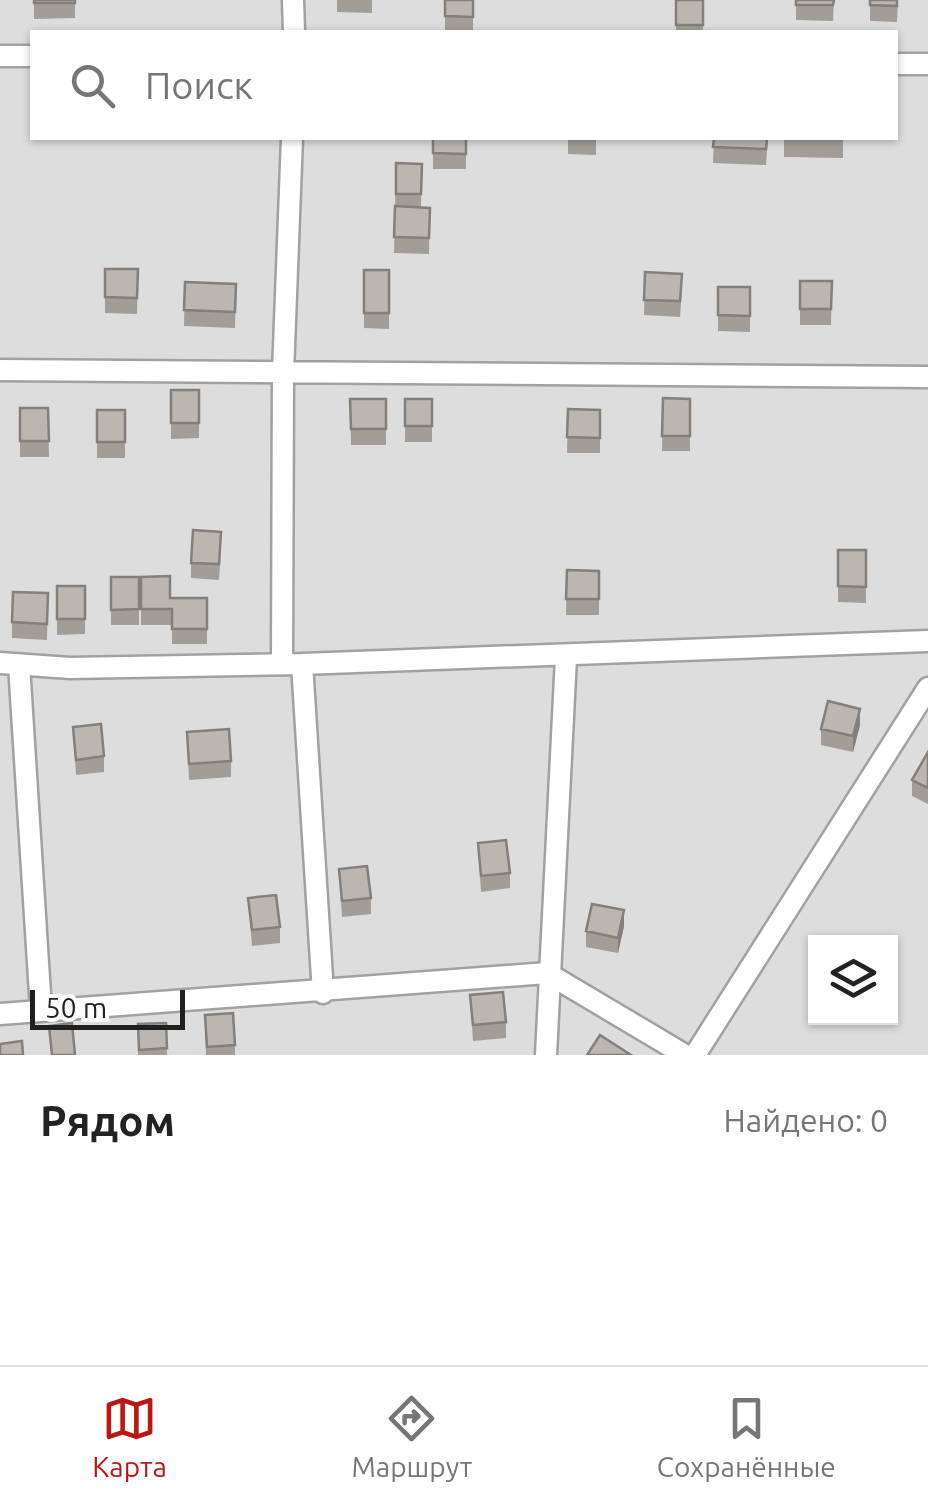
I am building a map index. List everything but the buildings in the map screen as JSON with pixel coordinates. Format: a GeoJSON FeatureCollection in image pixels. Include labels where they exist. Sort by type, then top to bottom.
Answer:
{"type":"FeatureCollection","features":[{"type":"Feature","properties":{"kind":"street"},"geometry":{"type":"LineString","coordinates":[[293,0],[294,30]]}},
{"type":"Feature","properties":{"kind":"street"},"geometry":{"type":"LineString","coordinates":[[0,56],[30,56]]}},
{"type":"Feature","properties":{"kind":"street"},"geometry":{"type":"LineString","coordinates":[[898,64],[928,64]]}},
{"type":"Feature","properties":{"kind":"street"},"geometry":{"type":"LineString","coordinates":[[292,140],[284,373],[292,664],[322,993]]}},
{"type":"Feature","properties":{"kind":"street"},"geometry":{"type":"LineString","coordinates":[[0,370],[893,373],[928,377]]}},
{"type":"Feature","properties":{"kind":"street"},"geometry":{"type":"LineString","coordinates":[[41,1010],[10,664],[292,664],[928,641]]}},
{"type":"Feature","properties":{"kind":"street"},"geometry":{"type":"LineString","coordinates":[[546,1055],[547,973],[566,657]]}},
{"type":"Feature","properties":{"kind":"street"},"geometry":{"type":"LineString","coordinates":[[695,1055],[928,688]]}},
{"type":"Feature","properties":{"kind":"street"},"geometry":{"type":"LineString","coordinates":[[0,1014],[322,993],[547,973],[686,1055]]}},
{"type":"Feature","properties":{"kind":"shaded area"},"geometry":{"type":"Polygon","coordinates":[[[0,0],[928,0],[928,1055],[0,1055],[0,0]]]}}]}
